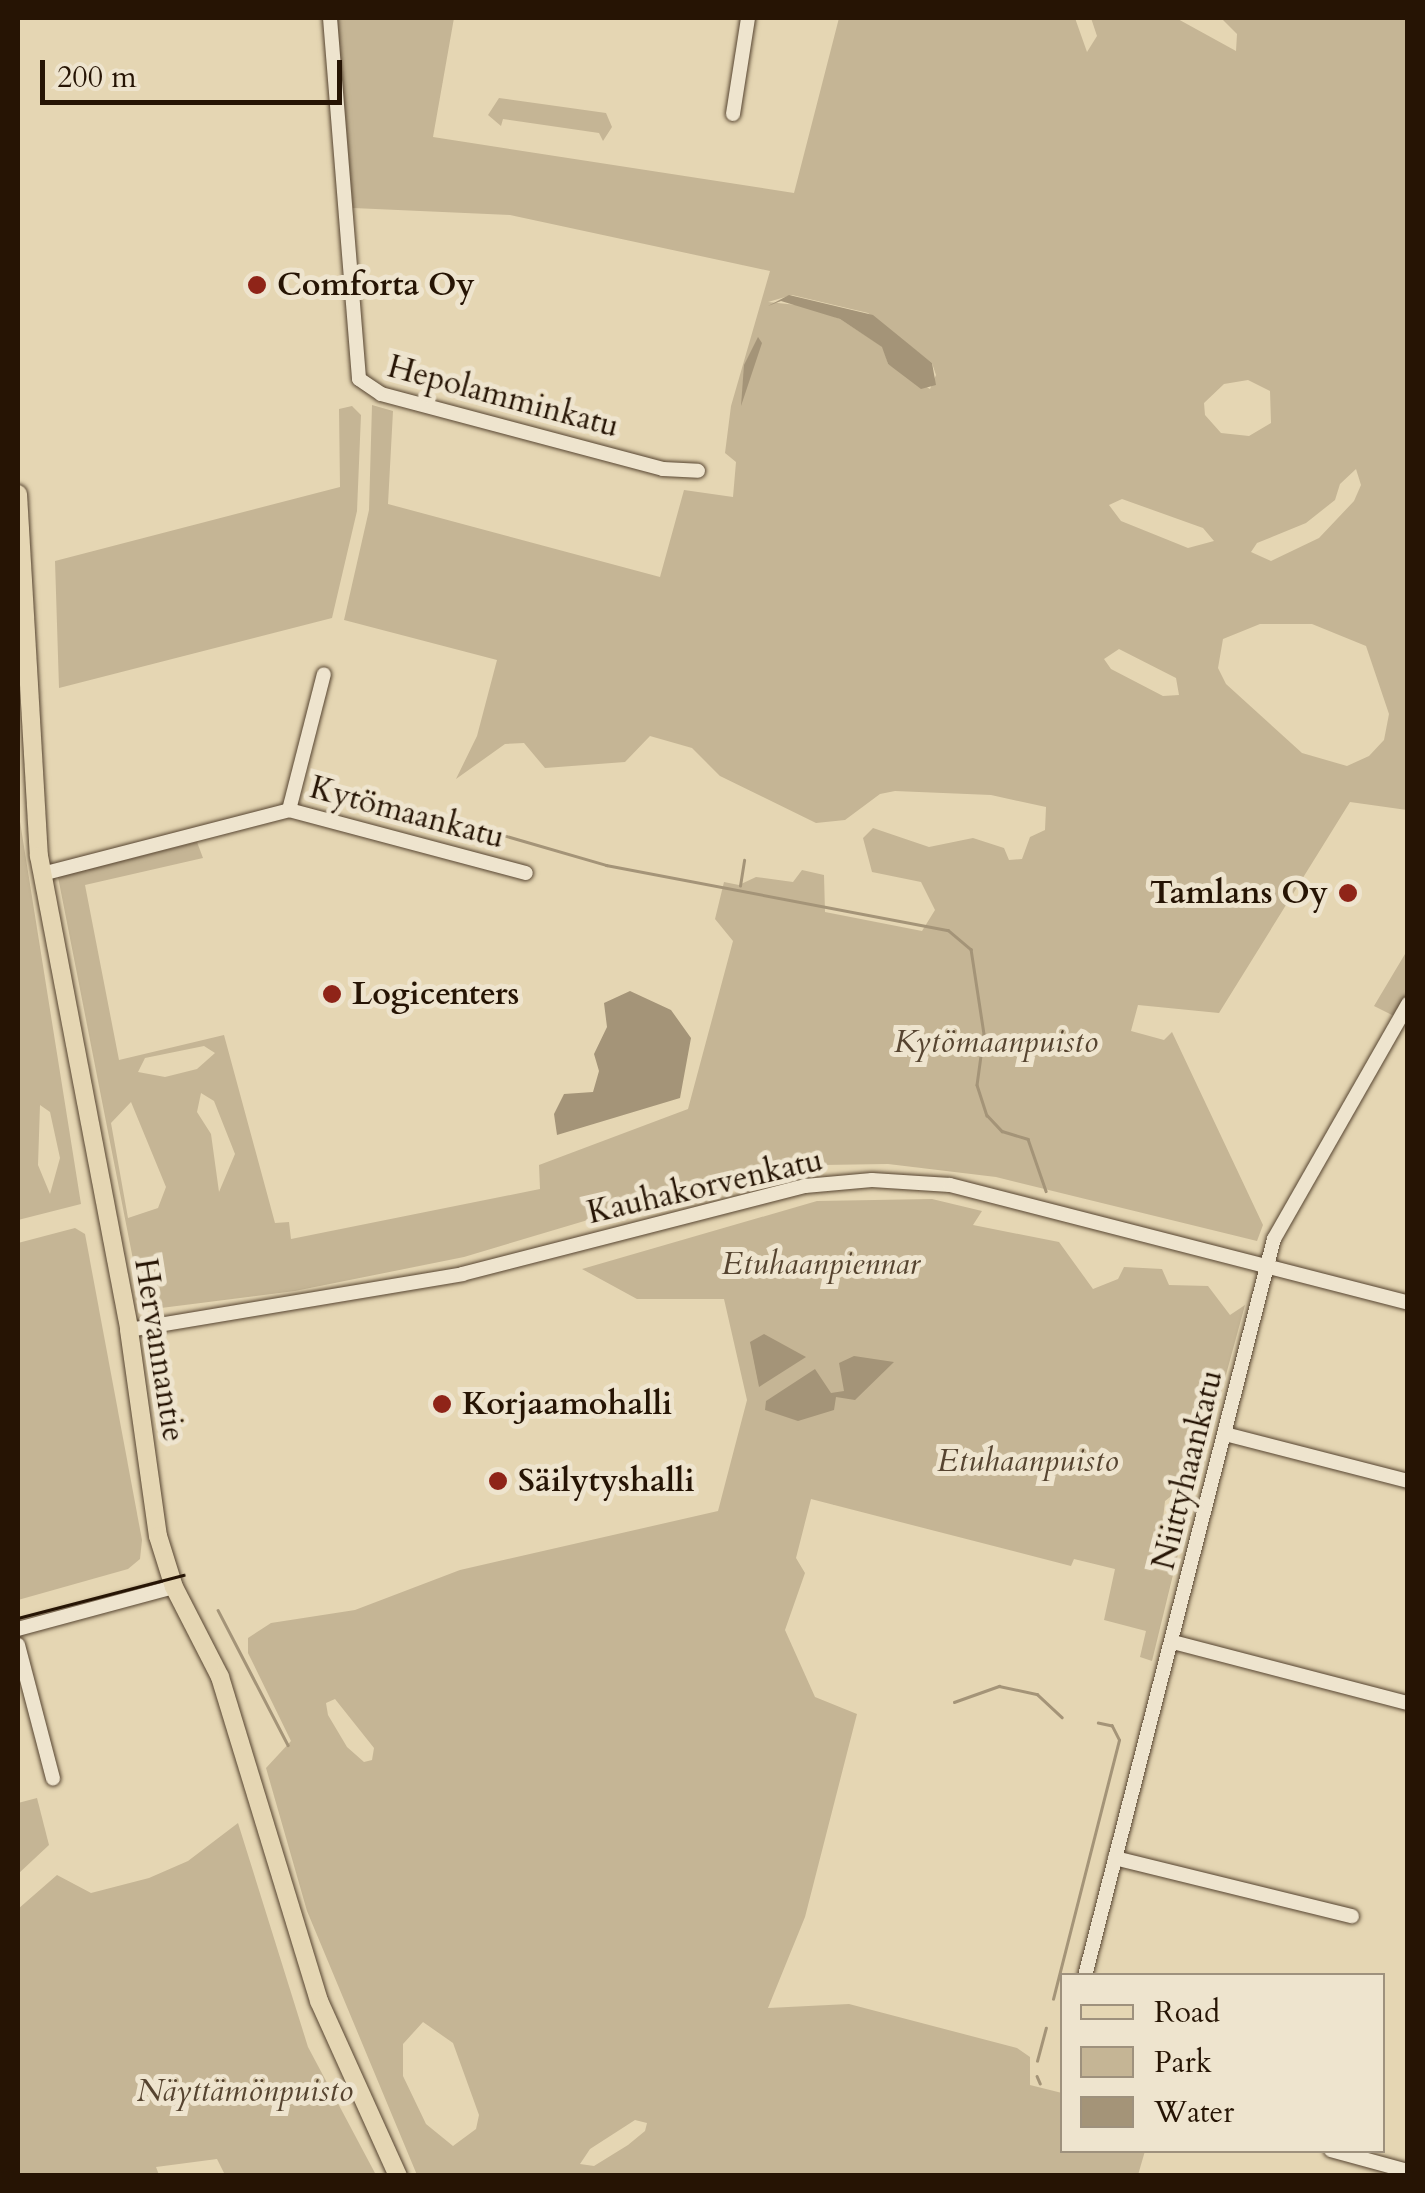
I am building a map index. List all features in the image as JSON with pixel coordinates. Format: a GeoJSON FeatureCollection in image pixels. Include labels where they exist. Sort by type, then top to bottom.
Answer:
{"type":"FeatureCollection","features":[{"type":"Feature","properties":{"kind":"main road","name":"Hervannantie"},"geometry":{"type":"LineString","coordinates":[[18,494],[28,758],[42,874],[129,1330],[154,1514],[174,1587],[220,1677],[319,2002],[398,2176]]}},
{"type":"Feature","properties":{"kind":"street","name":"Hepolamminkatu"},"geometry":{"type":"LineString","coordinates":[[330,18],[359,379],[381,394],[664,469],[698,471]]}},
{"type":"Feature","properties":{"kind":"street"},"geometry":{"type":"LineString","coordinates":[[733,114],[748,18]]}},
{"type":"Feature","properties":{"kind":"street"},"geometry":{"type":"LineString","coordinates":[[289,810],[324,674]]}},
{"type":"Feature","properties":{"kind":"street","name":"Kytömaankatu"},"geometry":{"type":"LineString","coordinates":[[42,874],[289,810],[526,873]]}},
{"type":"Feature","properties":{"kind":"street","name":"Niittyhaankatu"},"geometry":{"type":"LineString","coordinates":[[1086,1973],[1279,1224],[1408,1004]]}},
{"type":"Feature","properties":{"kind":"street","name":"Kauhakorvenkatu"},"geometry":{"type":"LineString","coordinates":[[129,1330],[462,1274],[805,1186],[872,1180],[950,1186],[1408,1302]]}},
{"type":"Feature","properties":{"kind":"street"},"geometry":{"type":"LineString","coordinates":[[1225,1434],[1408,1481]]}},
{"type":"Feature","properties":{"kind":"street"},"geometry":{"type":"LineString","coordinates":[[18,1629],[174,1587]]}},
{"type":"Feature","properties":{"kind":"street"},"geometry":{"type":"LineString","coordinates":[[1173,1642],[1408,1704]]}},
{"type":"Feature","properties":{"kind":"street"},"geometry":{"type":"LineString","coordinates":[[18,1645],[53,1778]]}},
{"type":"Feature","properties":{"kind":"street"},"geometry":{"type":"LineString","coordinates":[[1115,1858],[1352,1916]]}},
{"type":"Feature","properties":{"kind":"street"},"geometry":{"type":"LineString","coordinates":[[1342,2153],[1408,2172]]}},
{"type":"Feature","properties":{"kind":"green space","name":"Kytömaanpuisto"},"geometry":{"type":"Polygon","coordinates":[[[337,18],[454,18],[433,137],[794,193],[839,18],[1075,18],[1087,52],[1097,36],[1091,18],[1176,18],[1236,51],[1237,34],[1221,18],[1407,18],[1407,810],[1350,802],[1219,1013],[1138,1005],[1131,1031],[1164,1040],[1172,1032],[1263,1225],[1257,1241],[996,1177],[888,1164],[822,1165],[618,1211],[464,1257],[295,1291],[161,1308],[140,1295],[58,877],[197,842],[203,858],[85,885],[119,1060],[224,1035],[275,1223],[289,1222],[291,1239],[540,1189],[539,1165],[688,1109],[733,941],[715,919],[724,882],[739,885],[756,877],[793,882],[802,870],[824,875],[825,912],[922,931],[935,910],[921,882],[872,872],[863,838],[873,828],[929,847],[973,838],[1004,848],[1009,860],[1022,859],[1030,837],[1045,830],[1046,807],[991,795],[895,791],[880,794],[845,820],[816,823],[720,776],[692,748],[650,736],[625,762],[545,768],[524,743],[505,744],[456,779],[477,736],[497,660],[344,620],[369,510],[372,405],[393,411],[388,504],[660,577],[684,490],[733,497],[736,462],[725,453],[731,406],[770,271],[510,215],[353,208],[337,18]],[[792,295],[768,302],[807,306],[840,319],[883,347],[888,364],[930,389],[936,375],[932,363],[868,313],[792,295]],[[1248,380],[1224,384],[1204,403],[1205,415],[1221,433],[1249,436],[1271,423],[1270,391],[1248,380]],[[1356,469],[1340,484],[1335,500],[1306,523],[1257,543],[1251,552],[1271,561],[1319,538],[1354,501],[1361,485],[1356,469]],[[1122,499],[1109,505],[1121,521],[1188,548],[1214,541],[1203,528],[1122,499]],[[1260,624],[1223,639],[1218,668],[1226,684],[1302,753],[1347,766],[1369,756],[1384,740],[1389,714],[1366,646],[1312,624],[1260,624]],[[1119,649],[1104,659],[1111,669],[1163,696],[1179,695],[1176,678],[1119,649]],[[204,1046],[145,1058],[138,1072],[165,1077],[197,1069],[215,1053],[204,1046]],[[201,1093],[197,1112],[211,1134],[219,1192],[235,1154],[214,1101],[201,1093]],[[131,1102],[111,1123],[128,1218],[158,1208],[166,1187],[131,1102]]]}},
{"type":"Feature","properties":{"kind":"green space"},"geometry":{"type":"Polygon","coordinates":[[[499,98],[606,113],[612,127],[603,141],[599,133],[503,119],[501,126],[488,115],[499,98]]]}},
{"type":"Feature","properties":{"kind":"green space"},"geometry":{"type":"Polygon","coordinates":[[[352,406],[361,415],[357,511],[332,618],[59,688],[55,561],[340,487],[339,409],[352,406]]]}},
{"type":"Feature","properties":{"kind":"green space"},"geometry":{"type":"Polygon","coordinates":[[[18,809],[81,1204],[18,1220],[18,809]],[[40,1105],[38,1165],[50,1194],[60,1158],[50,1112],[40,1105]]]}},
{"type":"Feature","properties":{"kind":"green space"},"geometry":{"type":"Polygon","coordinates":[[[1407,927],[1407,993],[1394,1016],[1374,1006],[1405,954],[1407,927]]]}},
{"type":"Feature","properties":{"kind":"green space"},"geometry":{"type":"Polygon","coordinates":[[[932,1199],[982,1211],[973,1225],[1059,1242],[1093,1289],[1118,1279],[1124,1267],[1162,1269],[1169,1285],[1208,1286],[1230,1315],[1245,1305],[1199,1474],[1165,1501],[1162,1528],[1181,1542],[1152,1661],[1140,1657],[1146,1631],[1104,1620],[1115,1569],[1074,1559],[1071,1566],[811,1499],[796,1558],[805,1573],[785,1630],[815,1697],[857,1714],[805,1917],[768,2008],[849,2004],[1017,2048],[1030,2057],[1030,2085],[1060,2092],[1060,2153],[1144,2153],[1138,2175],[417,2175],[307,1911],[266,1768],[291,1741],[248,1653],[248,1638],[271,1623],[355,1610],[460,1570],[718,1511],[747,1400],[724,1299],[637,1299],[582,1269],[817,1201],[932,1199]],[[335,1699],[326,1703],[328,1715],[347,1747],[364,1762],[372,1760],[374,1748],[335,1699]],[[423,2022],[403,2044],[403,2076],[426,2124],[453,2146],[476,2129],[479,2115],[453,2043],[423,2022]],[[635,2120],[590,2149],[580,2164],[594,2166],[628,2145],[645,2131],[647,2123],[635,2120]]]}},
{"type":"Feature","properties":{"kind":"green space"},"geometry":{"type":"Polygon","coordinates":[[[75,1228],[85,1234],[142,1540],[140,1559],[128,1569],[18,1600],[18,1243],[75,1228]]]}},
{"type":"Feature","properties":{"kind":"green space"},"geometry":{"type":"Polygon","coordinates":[[[37,1798],[49,1845],[18,1874],[18,1803],[37,1798]]]}},
{"type":"Feature","properties":{"kind":"green space","name":"Näyttämönpuisto"},"geometry":{"type":"Polygon","coordinates":[[[238,1823],[308,2047],[376,2175],[225,2175],[217,2159],[156,2167],[159,2175],[18,2175],[18,1909],[57,1875],[91,1893],[149,1878],[188,1861],[238,1823]]]}},
{"type":"Feature","properties":{"kind":"water"},"geometry":{"type":"Polygon","coordinates":[[[789,295],[873,315],[932,363],[936,385],[921,389],[888,364],[882,347],[840,319],[781,301],[768,306],[789,295]]]}},
{"type":"Feature","properties":{"kind":"water"},"geometry":{"type":"Polygon","coordinates":[[[758,337],[762,343],[741,406],[744,365],[758,337]]]}},
{"type":"Feature","properties":{"kind":"water"},"geometry":{"type":"Polygon","coordinates":[[[630,991],[671,1010],[691,1038],[680,1098],[557,1135],[554,1114],[564,1094],[593,1092],[599,1071],[594,1054],[607,1027],[604,1003],[630,991]]]}},
{"type":"Feature","properties":{"kind":"water"},"geometry":{"type":"Polygon","coordinates":[[[764,1334],[806,1357],[759,1387],[750,1342],[764,1334]]]}},
{"type":"Feature","properties":{"kind":"water"},"geometry":{"type":"Polygon","coordinates":[[[854,1356],[894,1362],[855,1400],[836,1397],[834,1410],[798,1421],[765,1410],[766,1401],[815,1369],[831,1393],[844,1391],[839,1363],[854,1356]]]}},
{"type":"Feature","properties":{"kind":"waterway"},"geometry":{"type":"LineString","coordinates":[[448,819],[606,865],[948,930],[971,949],[984,1034],[977,1085],[987,1115],[1002,1131],[1028,1139],[1046,1191]]}},
{"type":"Feature","properties":{"kind":"waterway"},"geometry":{"type":"LineString","coordinates":[[740,886],[744,860]]}},
{"type":"Feature","properties":{"kind":"waterway"},"geometry":{"type":"LineString","coordinates":[[218,1610],[288,1745]]}},
{"type":"Feature","properties":{"kind":"waterway"},"geometry":{"type":"LineString","coordinates":[[954,1702],[999,1686],[1037,1694],[1062,1717]]}},
{"type":"Feature","properties":{"kind":"waterway"},"geometry":{"type":"LineString","coordinates":[[1053,1999],[1119,1740],[1112,1726],[1098,1723]]}},
{"type":"Feature","properties":{"kind":"waterway"},"geometry":{"type":"LineString","coordinates":[[1037,2061],[1046,2028]]}},
{"type":"Feature","properties":{"kind":"waterway"},"geometry":{"type":"LineString","coordinates":[[1037,2076],[1040,2083]]}},
{"type":"Feature","properties":{"kind":"tram line"},"geometry":{"type":"LineString","coordinates":[[18,1618],[183,1575]]}},
{"type":"Feature","properties":{"kind":"place","name":"Comforta Oy"},"geometry":{"type":"Point","coordinates":[257,285]}},
{"type":"Feature","properties":{"kind":"place","name":"Tamlans Oy"},"geometry":{"type":"Point","coordinates":[1348,893]}},
{"type":"Feature","properties":{"kind":"place","name":"Logicenters"},"geometry":{"type":"Point","coordinates":[332,994]}},
{"type":"Feature","properties":{"kind":"place","name":"Korjaamohalli"},"geometry":{"type":"Point","coordinates":[442,1404]}},
{"type":"Feature","properties":{"kind":"place","name":"Säilytyshalli"},"geometry":{"type":"Point","coordinates":[498,1481]}},
{"type":"Feature","properties":{"kind":"park label","name":"Etuhaanpiennar"},"geometry":{"type":"Point","coordinates":[821,1264]}},
{"type":"Feature","properties":{"kind":"park label","name":"Etuhaanpuisto"},"geometry":{"type":"Point","coordinates":[1028,1461]}}]}
